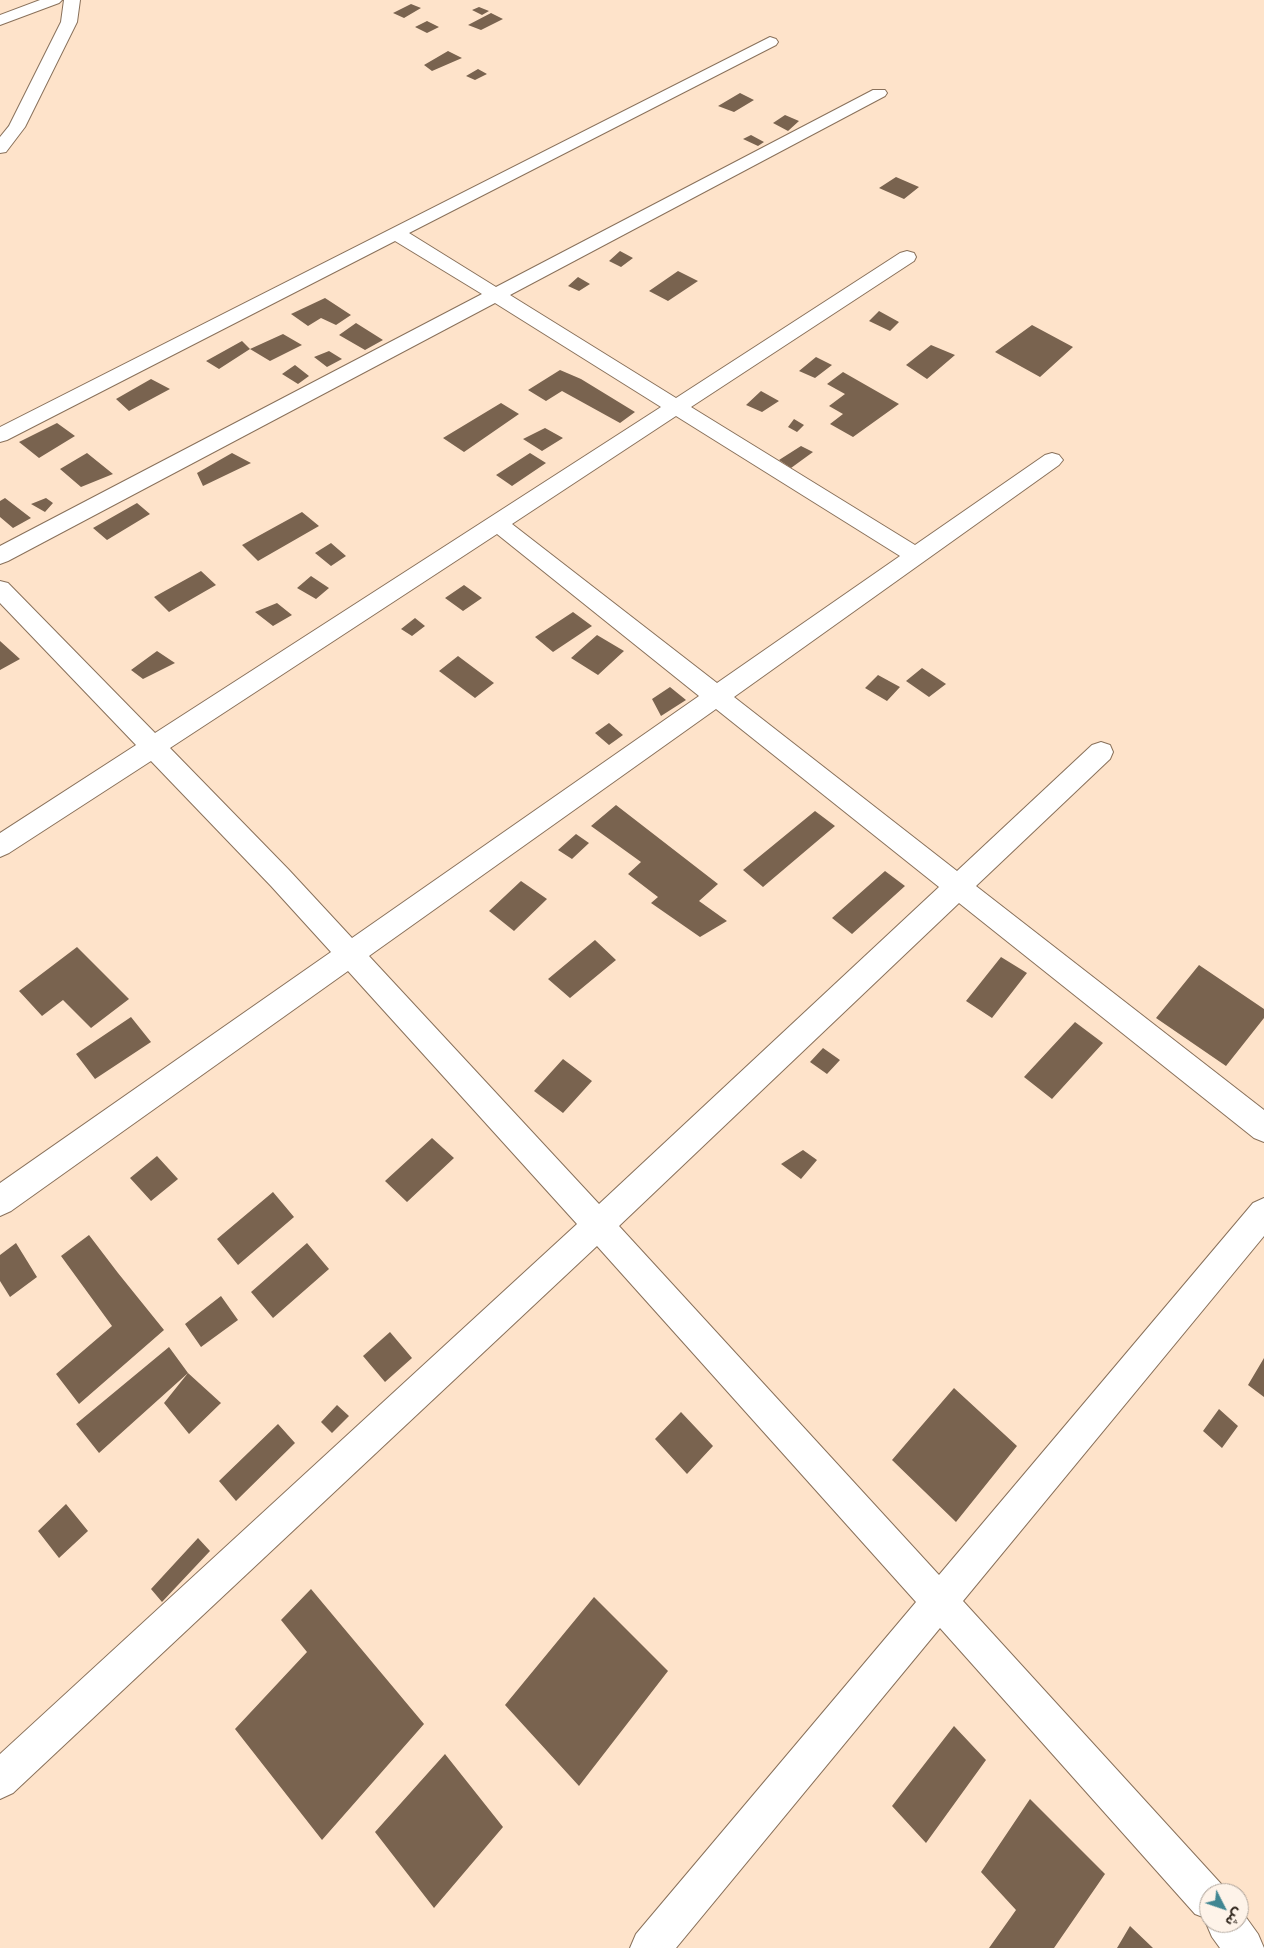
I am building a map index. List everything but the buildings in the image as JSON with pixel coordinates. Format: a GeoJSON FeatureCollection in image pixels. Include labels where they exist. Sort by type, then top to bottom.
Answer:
{"type":"FeatureCollection","features":[{"type":"Feature","properties":{"kind":"street"},"geometry":{"type":"LineString","coordinates":[[0,20],[54,0]]}},
{"type":"Feature","properties":{"kind":"street"},"geometry":{"type":"LineString","coordinates":[[0,148],[18,127],[69,22],[72,0]]}},
{"type":"Feature","properties":{"kind":"street"},"geometry":{"type":"LineString","coordinates":[[0,435],[770,42]]}},
{"type":"Feature","properties":{"kind":"street"},"geometry":{"type":"LineString","coordinates":[[0,556],[879,93]]}},
{"type":"Feature","properties":{"kind":"street"},"geometry":{"type":"LineString","coordinates":[[396,233],[916,556]]}},
{"type":"Feature","properties":{"kind":"street"},"geometry":{"type":"LineString","coordinates":[[0,846],[907,257]]}},
{"type":"Feature","properties":{"kind":"street"},"geometry":{"type":"LineString","coordinates":[[0,1201],[1052,460]]}},
{"type":"Feature","properties":{"kind":"street"},"geometry":{"type":"LineString","coordinates":[[497,523],[1264,1128]]}},
{"type":"Feature","properties":{"kind":"street"},"geometry":{"type":"LineString","coordinates":[[0,589],[280,878],[940,1601],[1199,1889]]}},
{"type":"Feature","properties":{"kind":"street"},"geometry":{"type":"LineString","coordinates":[[0,1780],[598,1226],[1101,752]]}},
{"type":"Feature","properties":{"kind":"street"},"geometry":{"type":"LineString","coordinates":[[650,1948],[1264,1213]]}},
{"type":"Feature","properties":{"kind":"street"},"geometry":{"type":"LineString","coordinates":[[1233,1933],[1244,1948]]}}]}
